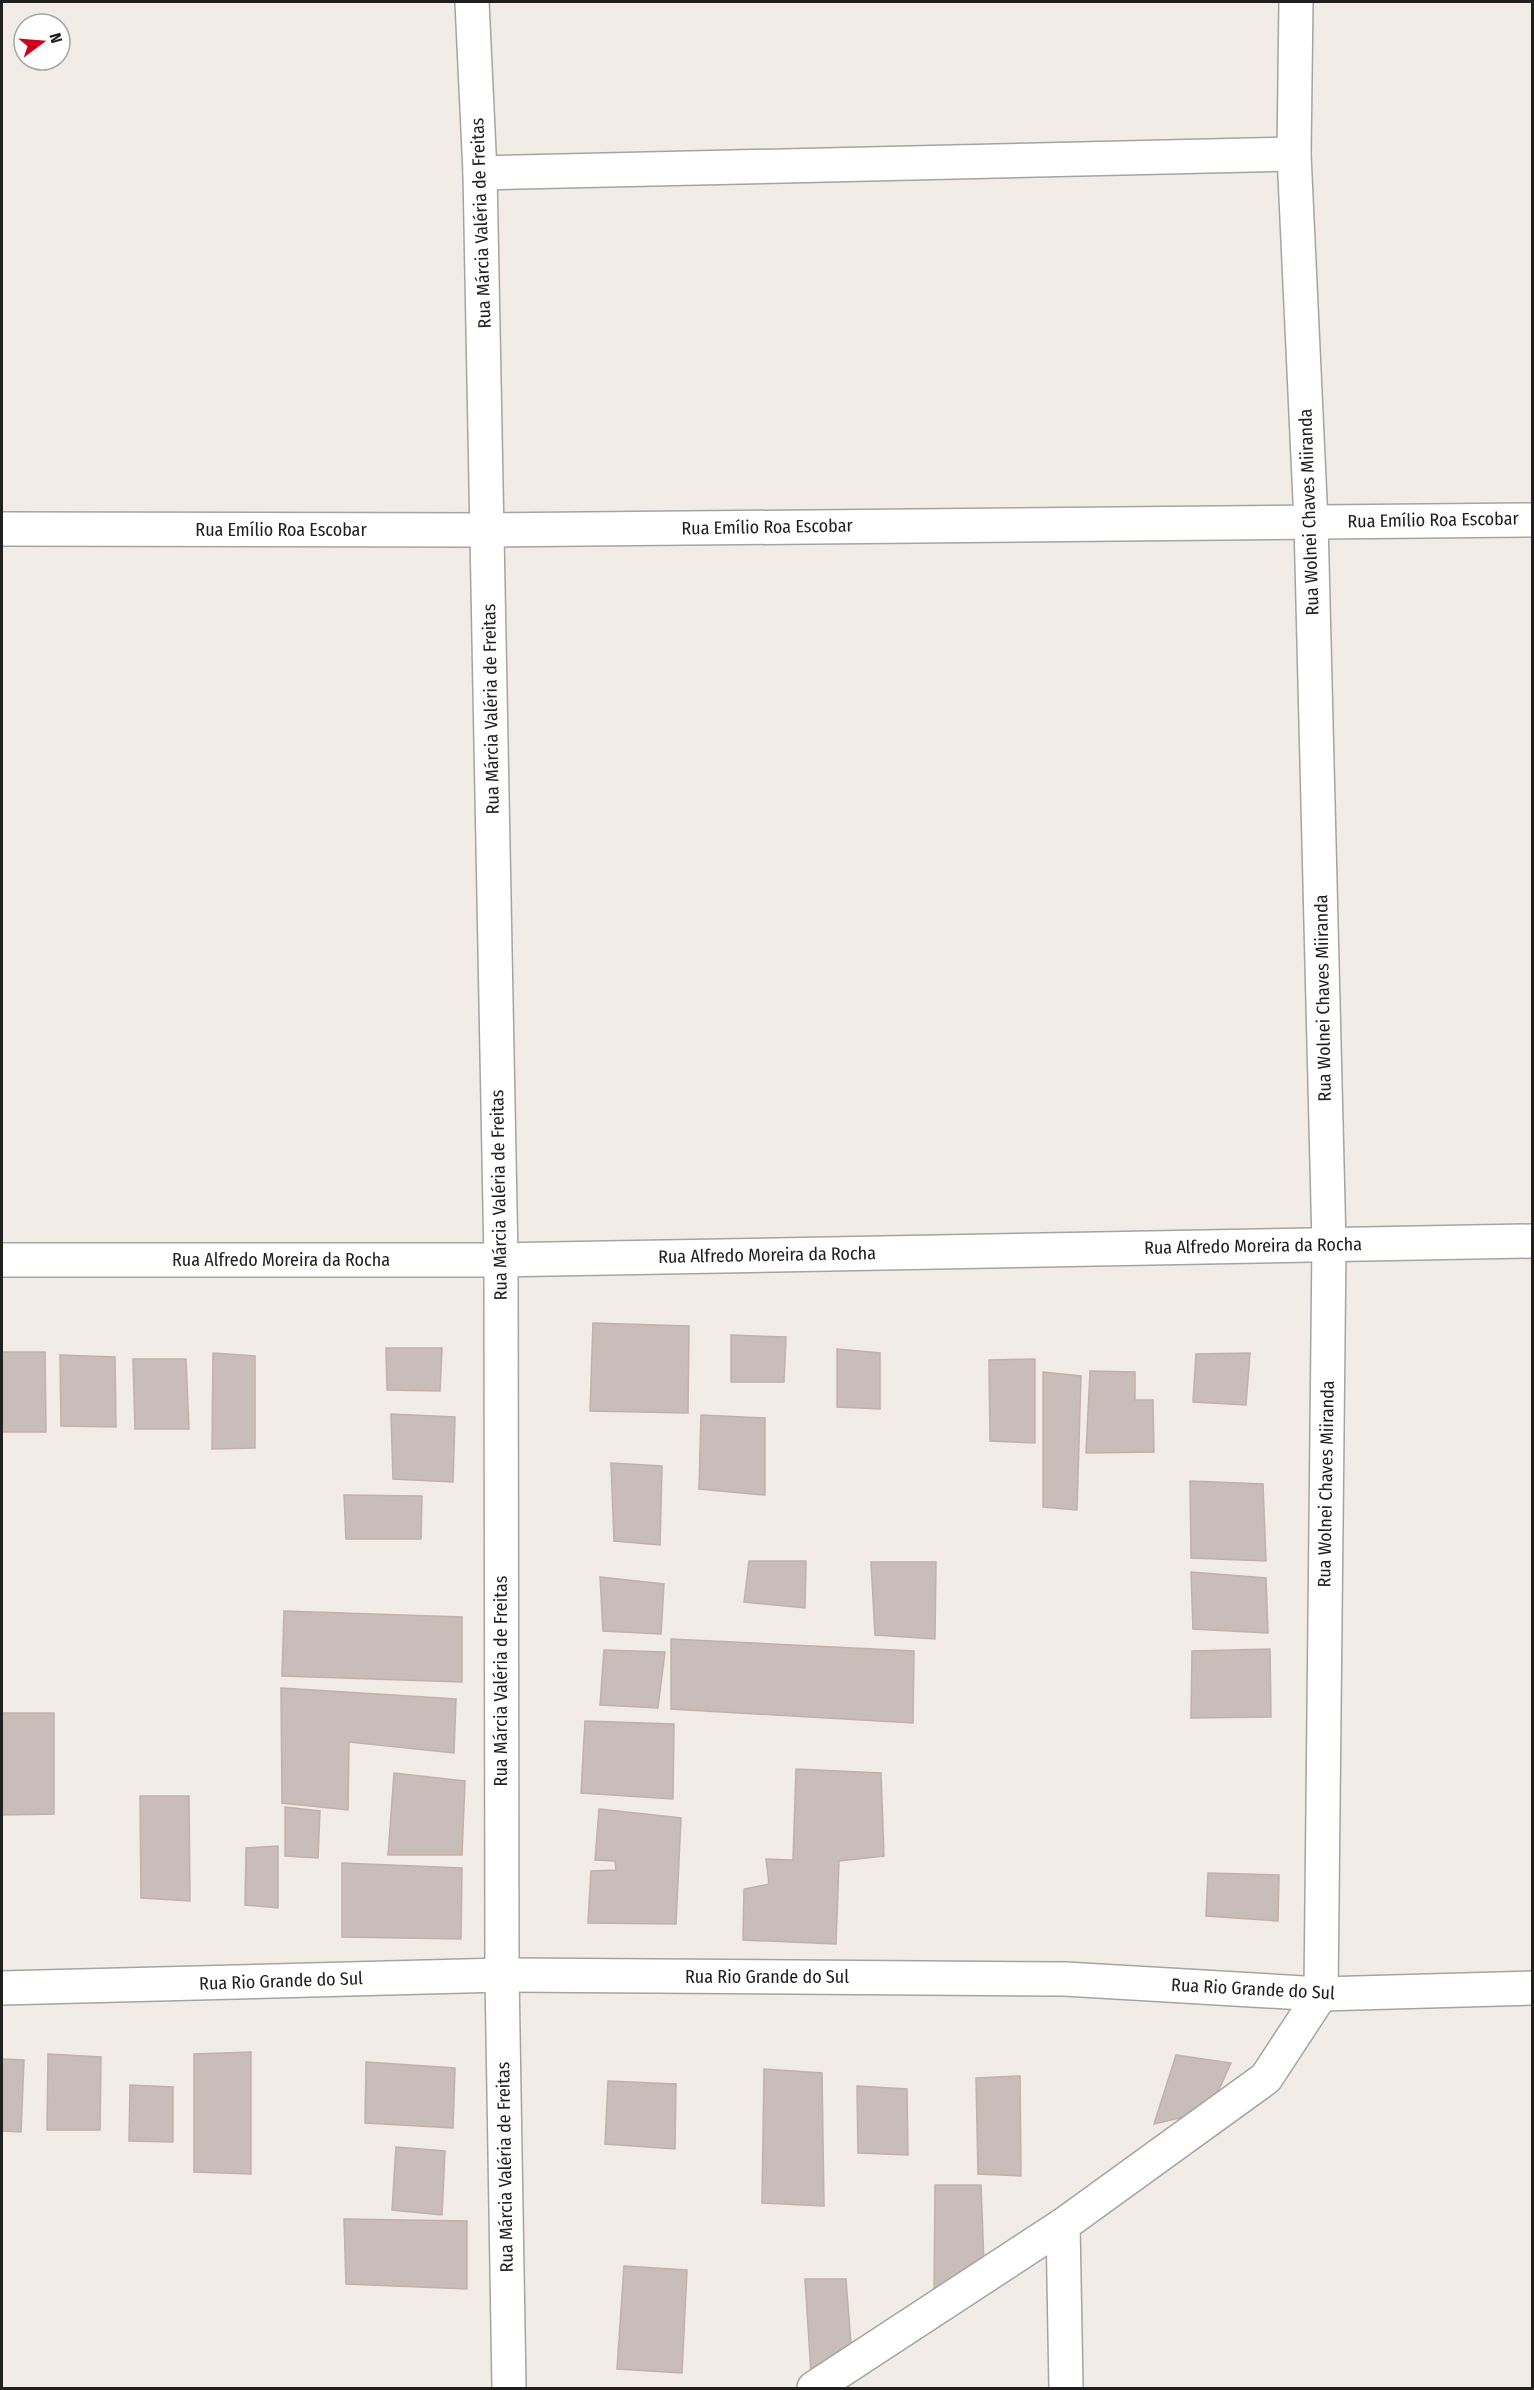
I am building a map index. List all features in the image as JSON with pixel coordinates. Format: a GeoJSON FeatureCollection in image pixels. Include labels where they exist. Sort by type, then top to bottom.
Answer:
{"type":"FeatureCollection","features":[{"type":"Feature","properties":{"kind":"street","name":"Rua Márcia Valéria de Freitas"},"geometry":{"type":"LineString","coordinates":[[472,2],[480,173],[501,1260],[502,1975],[509,2388]]}},
{"type":"Feature","properties":{"kind":"street","name":"Rua Wolnei Chaves Miiranda"},"geometry":{"type":"LineString","coordinates":[[1296,2],[1294,154],[1311,522],[1329,1244],[1321,1994]]}},
{"type":"Feature","properties":{"kind":"street"},"geometry":{"type":"LineString","coordinates":[[480,173],[1294,154]]}},
{"type":"Feature","properties":{"kind":"street","name":"Rua Emílio Roa Escobar"},"geometry":{"type":"LineString","coordinates":[[2,529],[488,530],[1533,520]]}},
{"type":"Feature","properties":{"kind":"street","name":"Rua Alfredo Moreira da Rocha"},"geometry":{"type":"LineString","coordinates":[[2,1260],[501,1260],[1533,1241]]}},
{"type":"Feature","properties":{"kind":"street","name":"Rua Rio Grande do Sul"},"geometry":{"type":"LineString","coordinates":[[2,1988],[502,1975],[1065,1979],[1321,1994],[1533,1988]]}},
{"type":"Feature","properties":{"kind":"street"},"geometry":{"type":"LineString","coordinates":[[814,2388],[1063,2224],[1266,2078],[1321,1994]]}},
{"type":"Feature","properties":{"kind":"street"},"geometry":{"type":"LineString","coordinates":[[1063,2224],[1066,2388]]}},
{"type":"Feature","properties":{"kind":"building"},"geometry":{"type":"Polygon","coordinates":[[[593,1323],[689,1326],[688,1413],[590,1411],[593,1323]]]}},
{"type":"Feature","properties":{"kind":"building"},"geometry":{"type":"Polygon","coordinates":[[[731,1335],[786,1337],[784,1382],[731,1382],[731,1335]]]}},
{"type":"Feature","properties":{"kind":"building"},"geometry":{"type":"Polygon","coordinates":[[[386,1348],[442,1348],[440,1391],[387,1390],[386,1348]]]}},
{"type":"Feature","properties":{"kind":"building"},"geometry":{"type":"Polygon","coordinates":[[[837,1349],[880,1353],[880,1409],[837,1407],[837,1349]]]}},
{"type":"Feature","properties":{"kind":"building"},"geometry":{"type":"Polygon","coordinates":[[[2,1352],[45,1352],[46,1432],[2,1432],[2,1352]]]}},
{"type":"Feature","properties":{"kind":"building"},"geometry":{"type":"Polygon","coordinates":[[[213,1353],[255,1356],[255,1448],[212,1449],[213,1353]]]}},
{"type":"Feature","properties":{"kind":"building"},"geometry":{"type":"Polygon","coordinates":[[[1250,1353],[1246,1405],[1193,1402],[1196,1354],[1250,1353]]]}},
{"type":"Feature","properties":{"kind":"building"},"geometry":{"type":"Polygon","coordinates":[[[60,1355],[115,1357],[116,1427],[61,1426],[60,1355]]]}},
{"type":"Feature","properties":{"kind":"building"},"geometry":{"type":"Polygon","coordinates":[[[133,1359],[186,1359],[189,1429],[135,1429],[133,1359]]]}},
{"type":"Feature","properties":{"kind":"building"},"geometry":{"type":"Polygon","coordinates":[[[1035,1359],[1035,1443],[990,1441],[989,1360],[1035,1359]]]}},
{"type":"Feature","properties":{"kind":"building"},"geometry":{"type":"Polygon","coordinates":[[[1090,1371],[1135,1372],[1135,1400],[1153,1400],[1154,1452],[1086,1453],[1090,1371]]]}},
{"type":"Feature","properties":{"kind":"building"},"geometry":{"type":"Polygon","coordinates":[[[1043,1372],[1081,1376],[1077,1510],[1043,1507],[1043,1372]]]}},
{"type":"Feature","properties":{"kind":"building"},"geometry":{"type":"Polygon","coordinates":[[[391,1414],[455,1417],[453,1482],[393,1479],[391,1414]]]}},
{"type":"Feature","properties":{"kind":"building"},"geometry":{"type":"Polygon","coordinates":[[[701,1415],[765,1418],[765,1495],[699,1489],[701,1415]]]}},
{"type":"Feature","properties":{"kind":"building"},"geometry":{"type":"Polygon","coordinates":[[[611,1463],[662,1466],[660,1545],[614,1541],[611,1463]]]}},
{"type":"Feature","properties":{"kind":"building"},"geometry":{"type":"Polygon","coordinates":[[[1190,1481],[1263,1484],[1266,1561],[1191,1558],[1190,1481]]]}},
{"type":"Feature","properties":{"kind":"building"},"geometry":{"type":"Polygon","coordinates":[[[344,1495],[422,1496],[421,1539],[346,1539],[344,1495]]]}},
{"type":"Feature","properties":{"kind":"building"},"geometry":{"type":"Polygon","coordinates":[[[749,1561],[806,1561],[805,1608],[744,1602],[749,1561]]]}},
{"type":"Feature","properties":{"kind":"building"},"geometry":{"type":"Polygon","coordinates":[[[871,1562],[936,1562],[935,1639],[875,1635],[871,1562]]]}},
{"type":"Feature","properties":{"kind":"building"},"geometry":{"type":"Polygon","coordinates":[[[1191,1572],[1266,1578],[1268,1633],[1193,1629],[1191,1572]]]}},
{"type":"Feature","properties":{"kind":"building"},"geometry":{"type":"Polygon","coordinates":[[[600,1577],[664,1584],[661,1634],[603,1631],[600,1577]]]}},
{"type":"Feature","properties":{"kind":"building"},"geometry":{"type":"Polygon","coordinates":[[[284,1611],[462,1617],[462,1682],[282,1676],[284,1611]]]}},
{"type":"Feature","properties":{"kind":"building"},"geometry":{"type":"Polygon","coordinates":[[[671,1639],[914,1651],[913,1723],[671,1709],[671,1639]]]}},
{"type":"Feature","properties":{"kind":"building"},"geometry":{"type":"Polygon","coordinates":[[[1270,1649],[1271,1717],[1191,1718],[1192,1651],[1270,1649]]]}},
{"type":"Feature","properties":{"kind":"building"},"geometry":{"type":"Polygon","coordinates":[[[604,1650],[665,1652],[658,1708],[600,1705],[604,1650]]]}},
{"type":"Feature","properties":{"kind":"building"},"geometry":{"type":"Polygon","coordinates":[[[281,1688],[456,1699],[454,1753],[349,1742],[348,1810],[282,1803],[281,1688]]]}},
{"type":"Feature","properties":{"kind":"building"},"geometry":{"type":"Polygon","coordinates":[[[2,1713],[54,1713],[54,1814],[2,1815],[2,1713]]]}},
{"type":"Feature","properties":{"kind":"building"},"geometry":{"type":"Polygon","coordinates":[[[585,1721],[674,1724],[673,1799],[581,1793],[585,1721]]]}},
{"type":"Feature","properties":{"kind":"building"},"geometry":{"type":"Polygon","coordinates":[[[796,1769],[881,1773],[884,1856],[839,1861],[836,1944],[743,1940],[744,1889],[769,1884],[766,1859],[793,1860],[796,1769]]]}},
{"type":"Feature","properties":{"kind":"building"},"geometry":{"type":"Polygon","coordinates":[[[394,1773],[465,1781],[462,1855],[388,1855],[394,1773]]]}},
{"type":"Feature","properties":{"kind":"building"},"geometry":{"type":"Polygon","coordinates":[[[140,1796],[189,1796],[190,1901],[141,1898],[140,1796]]]}},
{"type":"Feature","properties":{"kind":"building"},"geometry":{"type":"Polygon","coordinates":[[[285,1807],[320,1811],[318,1858],[285,1856],[285,1807]]]}},
{"type":"Feature","properties":{"kind":"building"},"geometry":{"type":"Polygon","coordinates":[[[599,1809],[681,1818],[676,1924],[588,1923],[591,1871],[616,1870],[615,1861],[595,1860],[599,1809]]]}},
{"type":"Feature","properties":{"kind":"building"},"geometry":{"type":"Polygon","coordinates":[[[278,1846],[278,1908],[245,1905],[246,1848],[278,1846]]]}},
{"type":"Feature","properties":{"kind":"building"},"geometry":{"type":"Polygon","coordinates":[[[342,1863],[462,1868],[461,1939],[342,1937],[342,1863]]]}},
{"type":"Feature","properties":{"kind":"building"},"geometry":{"type":"Polygon","coordinates":[[[1208,1873],[1279,1875],[1278,1921],[1206,1916],[1208,1873]]]}},
{"type":"Feature","properties":{"kind":"building"},"geometry":{"type":"Polygon","coordinates":[[[251,2052],[251,2174],[194,2172],[194,2054],[251,2052]]]}},
{"type":"Feature","properties":{"kind":"building"},"geometry":{"type":"Polygon","coordinates":[[[48,2054],[101,2057],[100,2130],[47,2130],[48,2054]]]}},
{"type":"Feature","properties":{"kind":"building"},"geometry":{"type":"Polygon","coordinates":[[[1176,2055],[1231,2063],[1209,2111],[1154,2124],[1176,2055]]]}},
{"type":"Feature","properties":{"kind":"building"},"geometry":{"type":"Polygon","coordinates":[[[2,2059],[24,2060],[21,2132],[2,2131],[2,2059]]]}},
{"type":"Feature","properties":{"kind":"building"},"geometry":{"type":"Polygon","coordinates":[[[366,2062],[455,2068],[453,2128],[365,2123],[366,2062]]]}},
{"type":"Feature","properties":{"kind":"building"},"geometry":{"type":"Polygon","coordinates":[[[764,2069],[822,2073],[824,2206],[762,2203],[764,2069]]]}},
{"type":"Feature","properties":{"kind":"building"},"geometry":{"type":"Polygon","coordinates":[[[1020,2076],[1021,2176],[978,2174],[976,2078],[1020,2076]]]}},
{"type":"Feature","properties":{"kind":"building"},"geometry":{"type":"Polygon","coordinates":[[[608,2081],[676,2084],[675,2149],[605,2144],[608,2081]]]}},
{"type":"Feature","properties":{"kind":"building"},"geometry":{"type":"Polygon","coordinates":[[[130,2085],[173,2087],[173,2142],[129,2141],[130,2085]]]}},
{"type":"Feature","properties":{"kind":"building"},"geometry":{"type":"Polygon","coordinates":[[[857,2086],[907,2089],[908,2155],[858,2153],[857,2086]]]}},
{"type":"Feature","properties":{"kind":"building"},"geometry":{"type":"Polygon","coordinates":[[[396,2147],[445,2151],[442,2215],[392,2210],[396,2147]]]}},
{"type":"Feature","properties":{"kind":"building"},"geometry":{"type":"Polygon","coordinates":[[[935,2185],[981,2185],[984,2264],[934,2295],[935,2185]]]}},
{"type":"Feature","properties":{"kind":"building"},"geometry":{"type":"Polygon","coordinates":[[[344,2219],[467,2221],[467,2289],[346,2284],[344,2219]]]}},
{"type":"Feature","properties":{"kind":"building"},"geometry":{"type":"Polygon","coordinates":[[[624,2266],[687,2270],[682,2373],[617,2369],[624,2266]]]}},
{"type":"Feature","properties":{"kind":"building"},"geometry":{"type":"Polygon","coordinates":[[[805,2279],[846,2279],[852,2357],[811,2374],[805,2279]]]}}]}
